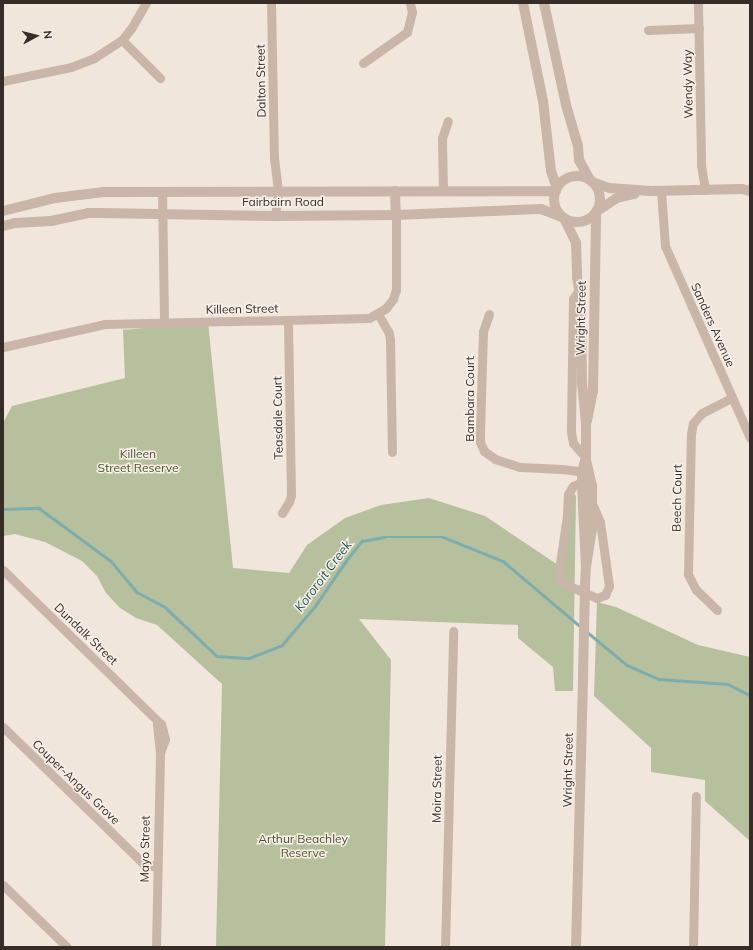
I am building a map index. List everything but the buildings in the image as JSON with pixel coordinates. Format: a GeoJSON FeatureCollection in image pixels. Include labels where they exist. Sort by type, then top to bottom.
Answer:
{"type":"FeatureCollection","features":[{"type":"Feature","properties":{"kind":"street"},"geometry":{"type":"LineString","coordinates":[[3,81],[79,64],[105,52],[122,40],[132,27],[146,3]]}},
{"type":"Feature","properties":{"kind":"street","name":"Dalton Street"},"geometry":{"type":"LineString","coordinates":[[272,3],[275,216]]}},
{"type":"Feature","properties":{"kind":"street"},"geometry":{"type":"LineString","coordinates":[[363,63],[407,32],[412,12],[410,3]]}},
{"type":"Feature","properties":{"kind":"street"},"geometry":{"type":"LineString","coordinates":[[523,3],[543,101],[551,171],[556,189],[555,206],[563,217],[570,221],[580,222],[589,219],[597,211],[617,198],[659,191]]}},
{"type":"Feature","properties":{"kind":"street"},"geometry":{"type":"LineString","coordinates":[[544,3],[566,105],[578,146],[579,160],[600,195],[597,211]]}},
{"type":"Feature","properties":{"kind":"street","name":"Wendy Way"},"geometry":{"type":"LineString","coordinates":[[698,3],[701,190]]}},
{"type":"Feature","properties":{"kind":"street"},"geometry":{"type":"LineString","coordinates":[[648,30],[699,28]]}},
{"type":"Feature","properties":{"kind":"street"},"geometry":{"type":"LineString","coordinates":[[122,40],[160,78]]}},
{"type":"Feature","properties":{"kind":"street"},"geometry":{"type":"LineString","coordinates":[[443,191],[442,138],[448,121]]}},
{"type":"Feature","properties":{"kind":"street"},"geometry":{"type":"LineString","coordinates":[[556,189],[563,181],[572,177],[581,176],[611,188],[659,191],[750,191]]}},
{"type":"Feature","properties":{"kind":"street","name":"Fairbairn Road"},"geometry":{"type":"LineString","coordinates":[[3,211],[75,195],[104,192],[443,191],[556,189]]}},
{"type":"Feature","properties":{"kind":"street"},"geometry":{"type":"LineString","coordinates":[[162,191],[161,213],[164,322]]}},
{"type":"Feature","properties":{"kind":"street"},"geometry":{"type":"LineString","coordinates":[[395,191],[396,215]]}},
{"type":"Feature","properties":{"kind":"street","name":"Sanders Avenue"},"geometry":{"type":"LineString","coordinates":[[659,191],[665,246],[750,438]]}},
{"type":"Feature","properties":{"kind":"street","name":"Fairbairn Road"},"geometry":{"type":"LineString","coordinates":[[3,226],[15,223],[51,221],[88,213],[275,216],[396,215],[543,209],[563,217]]}},
{"type":"Feature","properties":{"kind":"street","name":"Wright Street"},"geometry":{"type":"LineString","coordinates":[[586,423],[594,390],[597,211]]}},
{"type":"Feature","properties":{"kind":"street","name":"Killeen Street"},"geometry":{"type":"LineString","coordinates":[[3,347],[106,324],[359,320],[378,314],[390,304],[396,290],[396,215]]}},
{"type":"Feature","properties":{"kind":"street","name":"Wright Street"},"geometry":{"type":"LineString","coordinates":[[563,217],[576,243],[582,396],[586,423],[586,459],[582,485],[586,566],[576,947]]}},
{"type":"Feature","properties":{"kind":"street","name":"Wright Street"},"geometry":{"type":"LineString","coordinates":[[579,290],[573,299],[571,432],[573,443],[586,459]]}},
{"type":"Feature","properties":{"kind":"street"},"geometry":{"type":"LineString","coordinates":[[378,314],[389,333],[390,340],[392,452]]}},
{"type":"Feature","properties":{"kind":"street","name":"Bambara Court"},"geometry":{"type":"LineString","coordinates":[[488,314],[483,331],[480,431],[482,448],[495,459],[520,467],[562,469],[585,472]]}},
{"type":"Feature","properties":{"kind":"street","name":"Teasdale Court"},"geometry":{"type":"LineString","coordinates":[[282,513],[289,502],[291,495],[288,320]]}},
{"type":"Feature","properties":{"kind":"street","name":"Beech Court"},"geometry":{"type":"LineString","coordinates":[[717,610],[696,590],[688,574],[691,434],[693,423],[702,413],[732,398]]}},
{"type":"Feature","properties":{"kind":"street","name":"Bambara Court"},"geometry":{"type":"LineString","coordinates":[[562,469],[586,459]]}},
{"type":"Feature","properties":{"kind":"street","name":"Wright Street"},"geometry":{"type":"LineString","coordinates":[[585,472],[592,485],[592,529],[586,566]]}},
{"type":"Feature","properties":{"kind":"street","name":"Wright Street"},"geometry":{"type":"LineString","coordinates":[[582,485],[578,484],[573,486],[568,494],[567,516],[558,576],[565,584],[597,598],[605,595],[609,586],[600,522],[592,503]]}},
{"type":"Feature","properties":{"kind":"street"},"geometry":{"type":"LineString","coordinates":[[582,485],[592,503]]}},
{"type":"Feature","properties":{"kind":"street","name":"Dundalk Street"},"geometry":{"type":"LineString","coordinates":[[3,570],[153,716]]}},
{"type":"Feature","properties":{"kind":"street","name":"Moira Street"},"geometry":{"type":"LineString","coordinates":[[445,947],[453,631]]}},
{"type":"Feature","properties":{"kind":"street","name":"Mayo Street"},"geometry":{"type":"LineString","coordinates":[[153,716],[157,726],[158,746],[160,752],[156,947]]}},
{"type":"Feature","properties":{"kind":"street","name":"Couper-Angus Grove"},"geometry":{"type":"LineString","coordinates":[[3,727],[143,863],[157,862]]}},
{"type":"Feature","properties":{"kind":"street"},"geometry":{"type":"LineString","coordinates":[[693,947],[696,796]]}},
{"type":"Feature","properties":{"kind":"street"},"geometry":{"type":"LineString","coordinates":[[3,885],[67,947]]}},
{"type":"Feature","properties":{"kind":"green space"},"geometry":{"type":"Polygon","coordinates":[[[208,322],[233,568],[289,573],[307,545],[345,518],[381,505],[429,498],[485,516],[561,567],[572,495],[574,493],[576,496],[573,691],[555,691],[553,667],[518,638],[518,625],[359,619],[391,660],[385,947],[216,947],[222,684],[157,625],[136,618],[120,608],[106,593],[97,576],[82,561],[45,542],[15,534],[3,536],[3,423],[12,406],[125,378],[123,330],[208,322]]]}},
{"type":"Feature","properties":{"kind":"green space"},"geometry":{"type":"Polygon","coordinates":[[[597,602],[616,607],[698,645],[750,657],[750,841],[705,801],[705,780],[651,772],[651,748],[594,696],[597,602]]]}},
{"type":"Feature","properties":{"kind":"waterway","name":"Kororoit Creek"},"geometry":{"type":"LineString","coordinates":[[3,509],[39,508],[111,561],[137,592],[165,607],[217,656],[249,658],[281,646],[315,606],[348,558],[362,541],[384,537],[443,537],[503,561],[581,627]]}},
{"type":"Feature","properties":{"kind":"waterway","name":"Kororoit Creek"},"geometry":{"type":"LineString","coordinates":[[586,631],[627,665],[659,679],[728,684],[750,695]]}},
{"type":"Feature","properties":{"kind":"park label","name":"Killeen Street Reserve"},"geometry":{"type":"Point","coordinates":[138,461]}},
{"type":"Feature","properties":{"kind":"park label","name":"Arthur Beachley Reserve"},"geometry":{"type":"Point","coordinates":[303,846]}}]}
